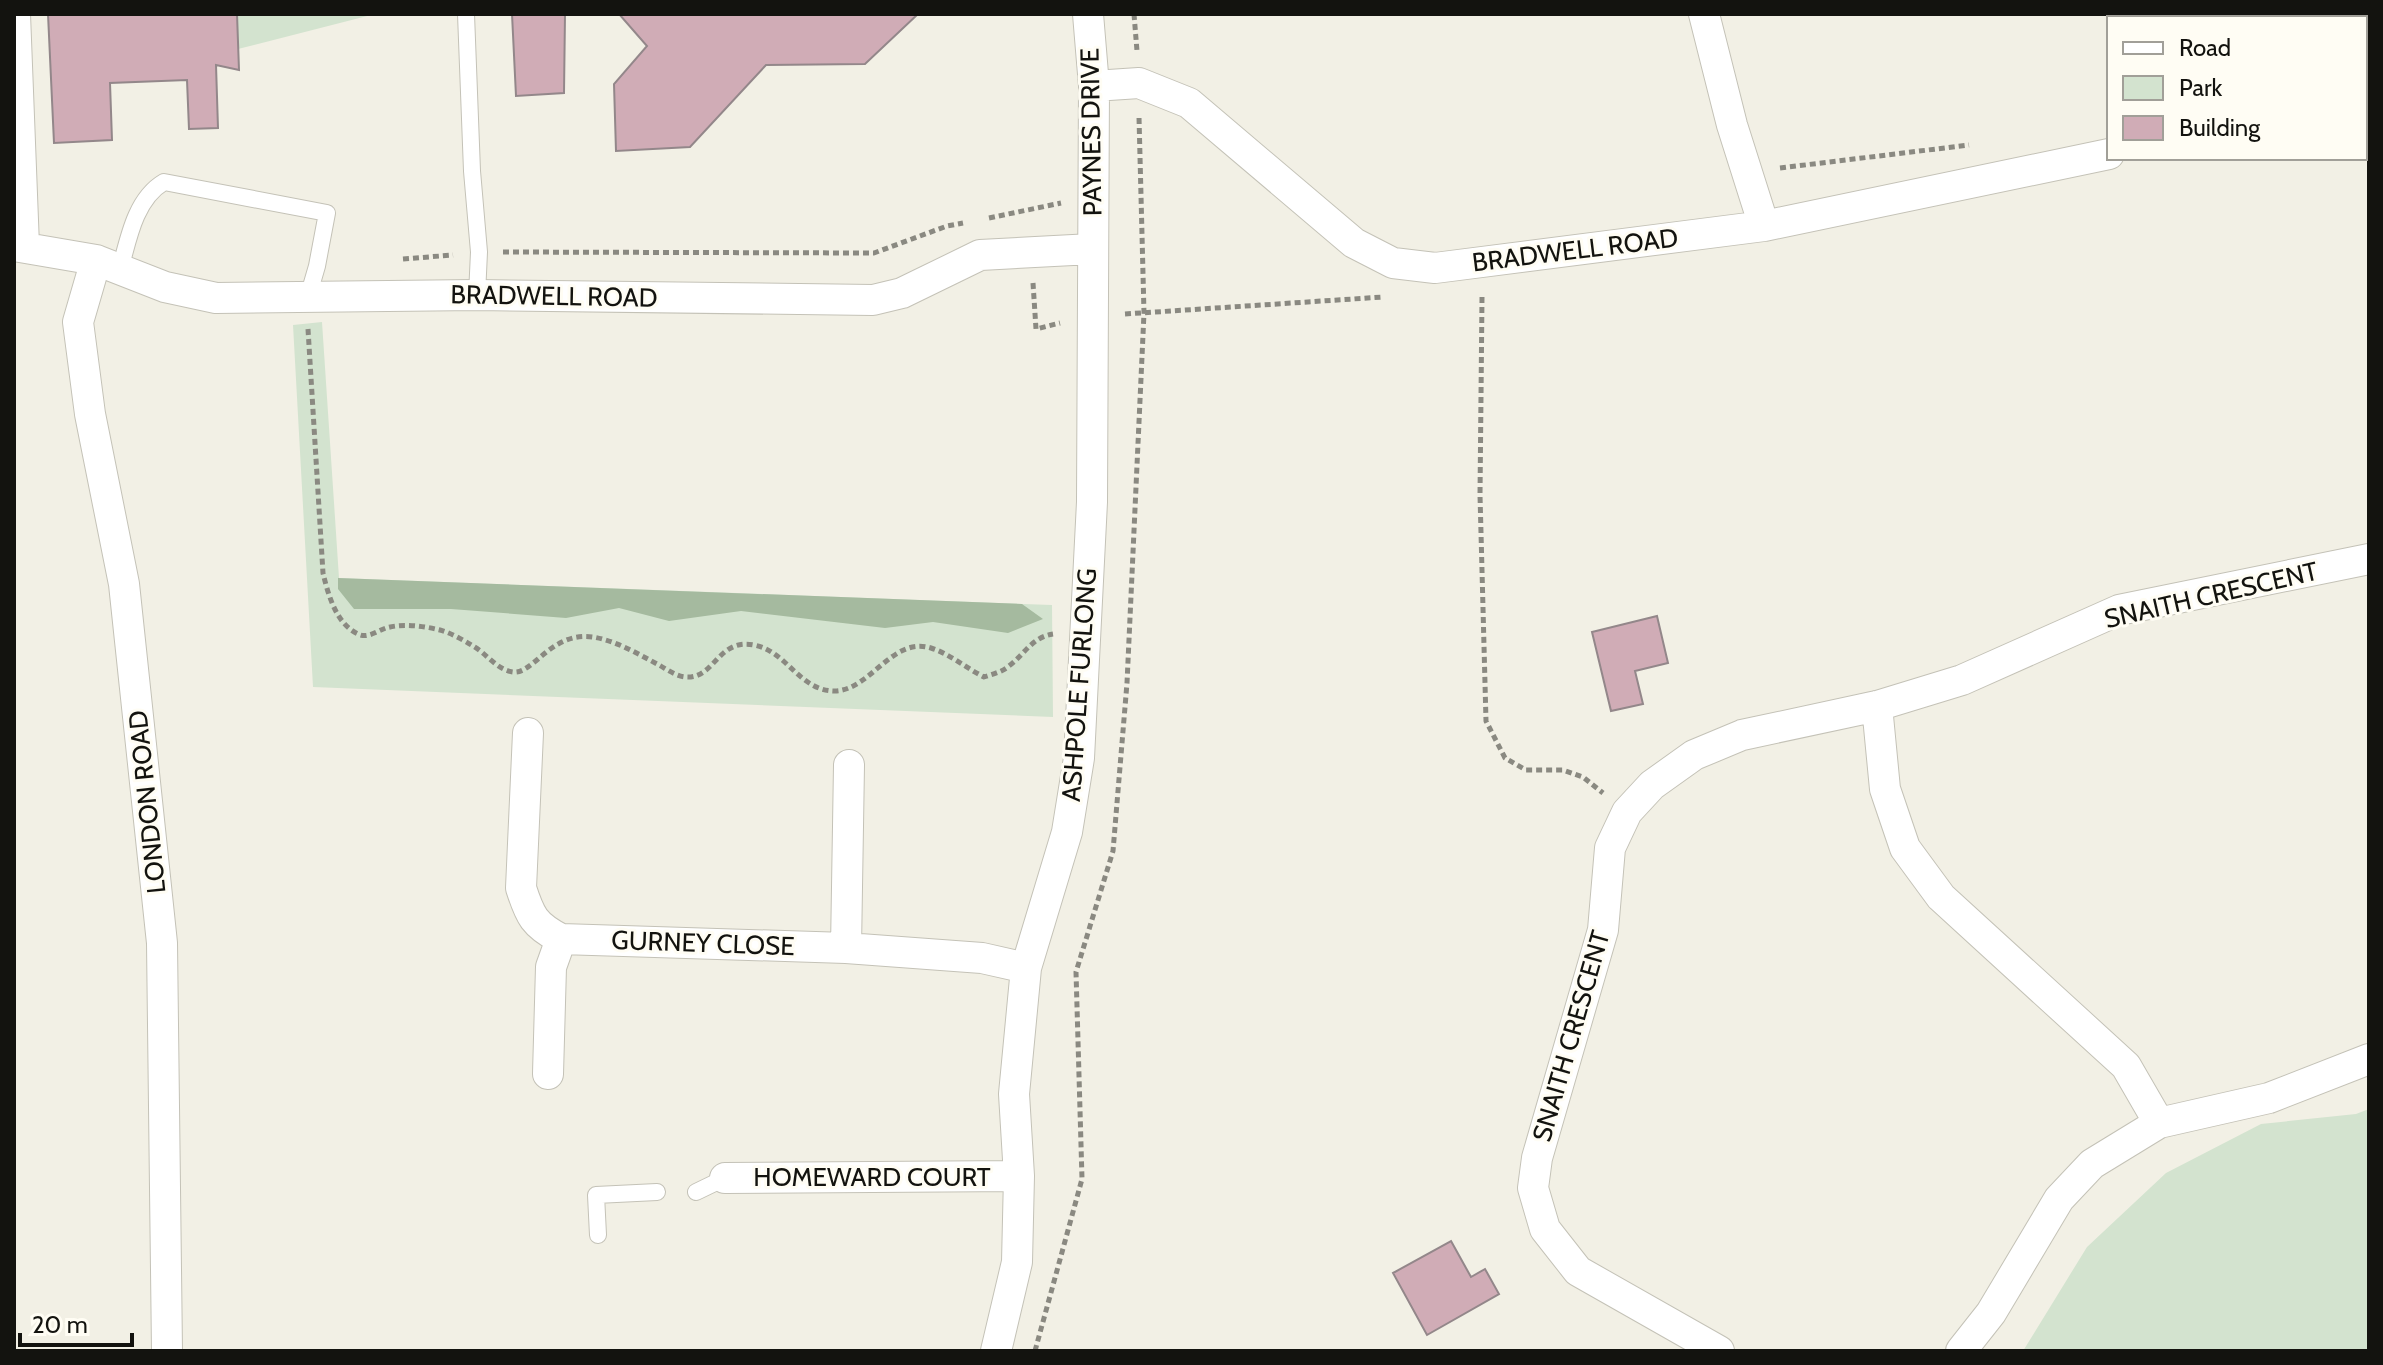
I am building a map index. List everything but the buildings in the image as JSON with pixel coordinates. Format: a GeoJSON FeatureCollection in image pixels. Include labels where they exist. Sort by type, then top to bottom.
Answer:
{"type":"FeatureCollection","features":[{"type":"Feature","properties":{"kind":"street"},"geometry":{"type":"LineString","coordinates":[[15,14],[19,246]]}},
{"type":"Feature","properties":{"kind":"street","name":"PAYNES DRIVE"},"geometry":{"type":"LineString","coordinates":[[1088,14],[1094,86],[1092,249]]}},
{"type":"Feature","properties":{"kind":"street"},"geometry":{"type":"LineString","coordinates":[[1704,14],[1732,125],[1764,226]]}},
{"type":"Feature","properties":{"kind":"street","name":"BRADWELL ROAD"},"geometry":{"type":"LineString","coordinates":[[1094,86],[1139,83],[1189,103],[1215,123],[1256,163],[1354,243],[1393,263],[1435,268],[1764,226],[2107,154]]}},
{"type":"Feature","properties":{"kind":"street","name":"BRADWELL ROAD"},"geometry":{"type":"LineString","coordinates":[[19,246],[108,265],[165,287],[216,298],[477,295],[873,300],[902,293],[980,255],[1092,249]]}},
{"type":"Feature","properties":{"kind":"street","name":"ASHPOLE FURLONG"},"geometry":{"type":"LineString","coordinates":[[996,1351],[1017,1262],[1019,1176],[1014,1094],[1026,968],[1067,832],[1079,758],[1092,502],[1092,249]]}},
{"type":"Feature","properties":{"kind":"street","name":"LONDON ROAD"},"geometry":{"type":"LineString","coordinates":[[108,265],[78,322],[90,414],[124,584],[162,943],[167,1351]]}},
{"type":"Feature","properties":{"kind":"street","name":"SNAITH CRESCENT"},"geometry":{"type":"LineString","coordinates":[[1719,1351],[1578,1271],[1545,1229],[1533,1188],[1537,1158],[1603,930],[1610,848],[1627,812],[1652,785],[1694,755],[1742,735],[1877,706],[1962,680],[2119,610],[2369,559]]}},
{"type":"Feature","properties":{"kind":"street"},"geometry":{"type":"LineString","coordinates":[[1877,706],[1885,789],[1905,848],[1941,897],[2126,1066],[2159,1123]]}},
{"type":"Feature","properties":{"kind":"street"},"geometry":{"type":"LineString","coordinates":[[528,733],[521,888],[528,912],[540,928],[561,939],[551,967],[548,1074]]}},
{"type":"Feature","properties":{"kind":"street"},"geometry":{"type":"LineString","coordinates":[[846,948],[849,765]]}},
{"type":"Feature","properties":{"kind":"street","name":"GURNEY CLOSE"},"geometry":{"type":"LineString","coordinates":[[561,939],[846,948],[982,958],[1026,968]]}},
{"type":"Feature","properties":{"kind":"street"},"geometry":{"type":"LineString","coordinates":[[1961,1351],[1991,1313],[2059,1199],[2092,1164],[2159,1123],[2269,1098],[2369,1059]]}},
{"type":"Feature","properties":{"kind":"street","name":"HOMEWARD COURT"},"geometry":{"type":"LineString","coordinates":[[725,1178],[1019,1176]]}},
{"type":"Feature","properties":{"kind":"lane"},"geometry":{"type":"LineString","coordinates":[[466,14],[472,171],[479,252],[477,295]]}},
{"type":"Feature","properties":{"kind":"lane"},"geometry":{"type":"LineString","coordinates":[[108,265],[152,189],[164,182],[327,213],[317,266],[305,297]]}},
{"type":"Feature","properties":{"kind":"lane"},"geometry":{"type":"LineString","coordinates":[[696,1192],[725,1178]]}},
{"type":"Feature","properties":{"kind":"lane"},"geometry":{"type":"LineString","coordinates":[[598,1235],[596,1195],[657,1192]]}},
{"type":"Feature","properties":{"kind":"path"},"geometry":{"type":"LineString","coordinates":[[1748,171],[1983,144]]}},
{"type":"Feature","properties":{"kind":"path"},"geometry":{"type":"LineString","coordinates":[[987,218],[1094,195],[1139,179]]}},
{"type":"Feature","properties":{"kind":"path"},"geometry":{"type":"LineString","coordinates":[[391,260],[479,252],[874,253],[947,226],[974,221]]}},
{"type":"Feature","properties":{"kind":"path"},"geometry":{"type":"LineString","coordinates":[[1482,290],[1480,495],[1486,721],[1505,758],[1526,770],[1563,770],[1583,777],[1627,812]]}},
{"type":"Feature","properties":{"kind":"path"},"geometry":{"type":"LineString","coordinates":[[1144,313],[1392,296]]}},
{"type":"Feature","properties":{"kind":"path"},"geometry":{"type":"LineString","coordinates":[[305,297],[323,573],[332,604],[355,633],[364,636],[389,627],[407,625],[442,631],[473,646],[514,673],[525,670],[552,646],[566,639],[589,636],[613,642],[676,675],[688,677],[699,674],[728,647],[752,644],[779,657],[802,679],[819,689],[834,691],[848,690],[894,655],[911,648],[927,646],[984,677],[1011,665],[1026,647],[1044,635],[1085,628]]}},
{"type":"Feature","properties":{"kind":"green space"},"geometry":{"type":"Polygon","coordinates":[[[237,14],[375,14],[238,49],[237,14]]]}},
{"type":"Feature","properties":{"kind":"green space"},"geometry":{"type":"Polygon","coordinates":[[[322,322],[339,578],[1052,605],[1053,717],[313,687],[293,325],[322,322]]]}},
{"type":"Feature","properties":{"kind":"green space"},"geometry":{"type":"Polygon","coordinates":[[[338,578],[1022,604],[1043,619],[1008,633],[933,622],[885,628],[741,611],[669,621],[619,608],[566,618],[451,609],[354,609],[338,589],[338,578]]]}},
{"type":"Feature","properties":{"kind":"green space"},"geometry":{"type":"Polygon","coordinates":[[[2369,1109],[2369,1351],[2023,1351],[2087,1247],[2166,1173],[2261,1124],[2356,1114],[2369,1109]]]}}]}
